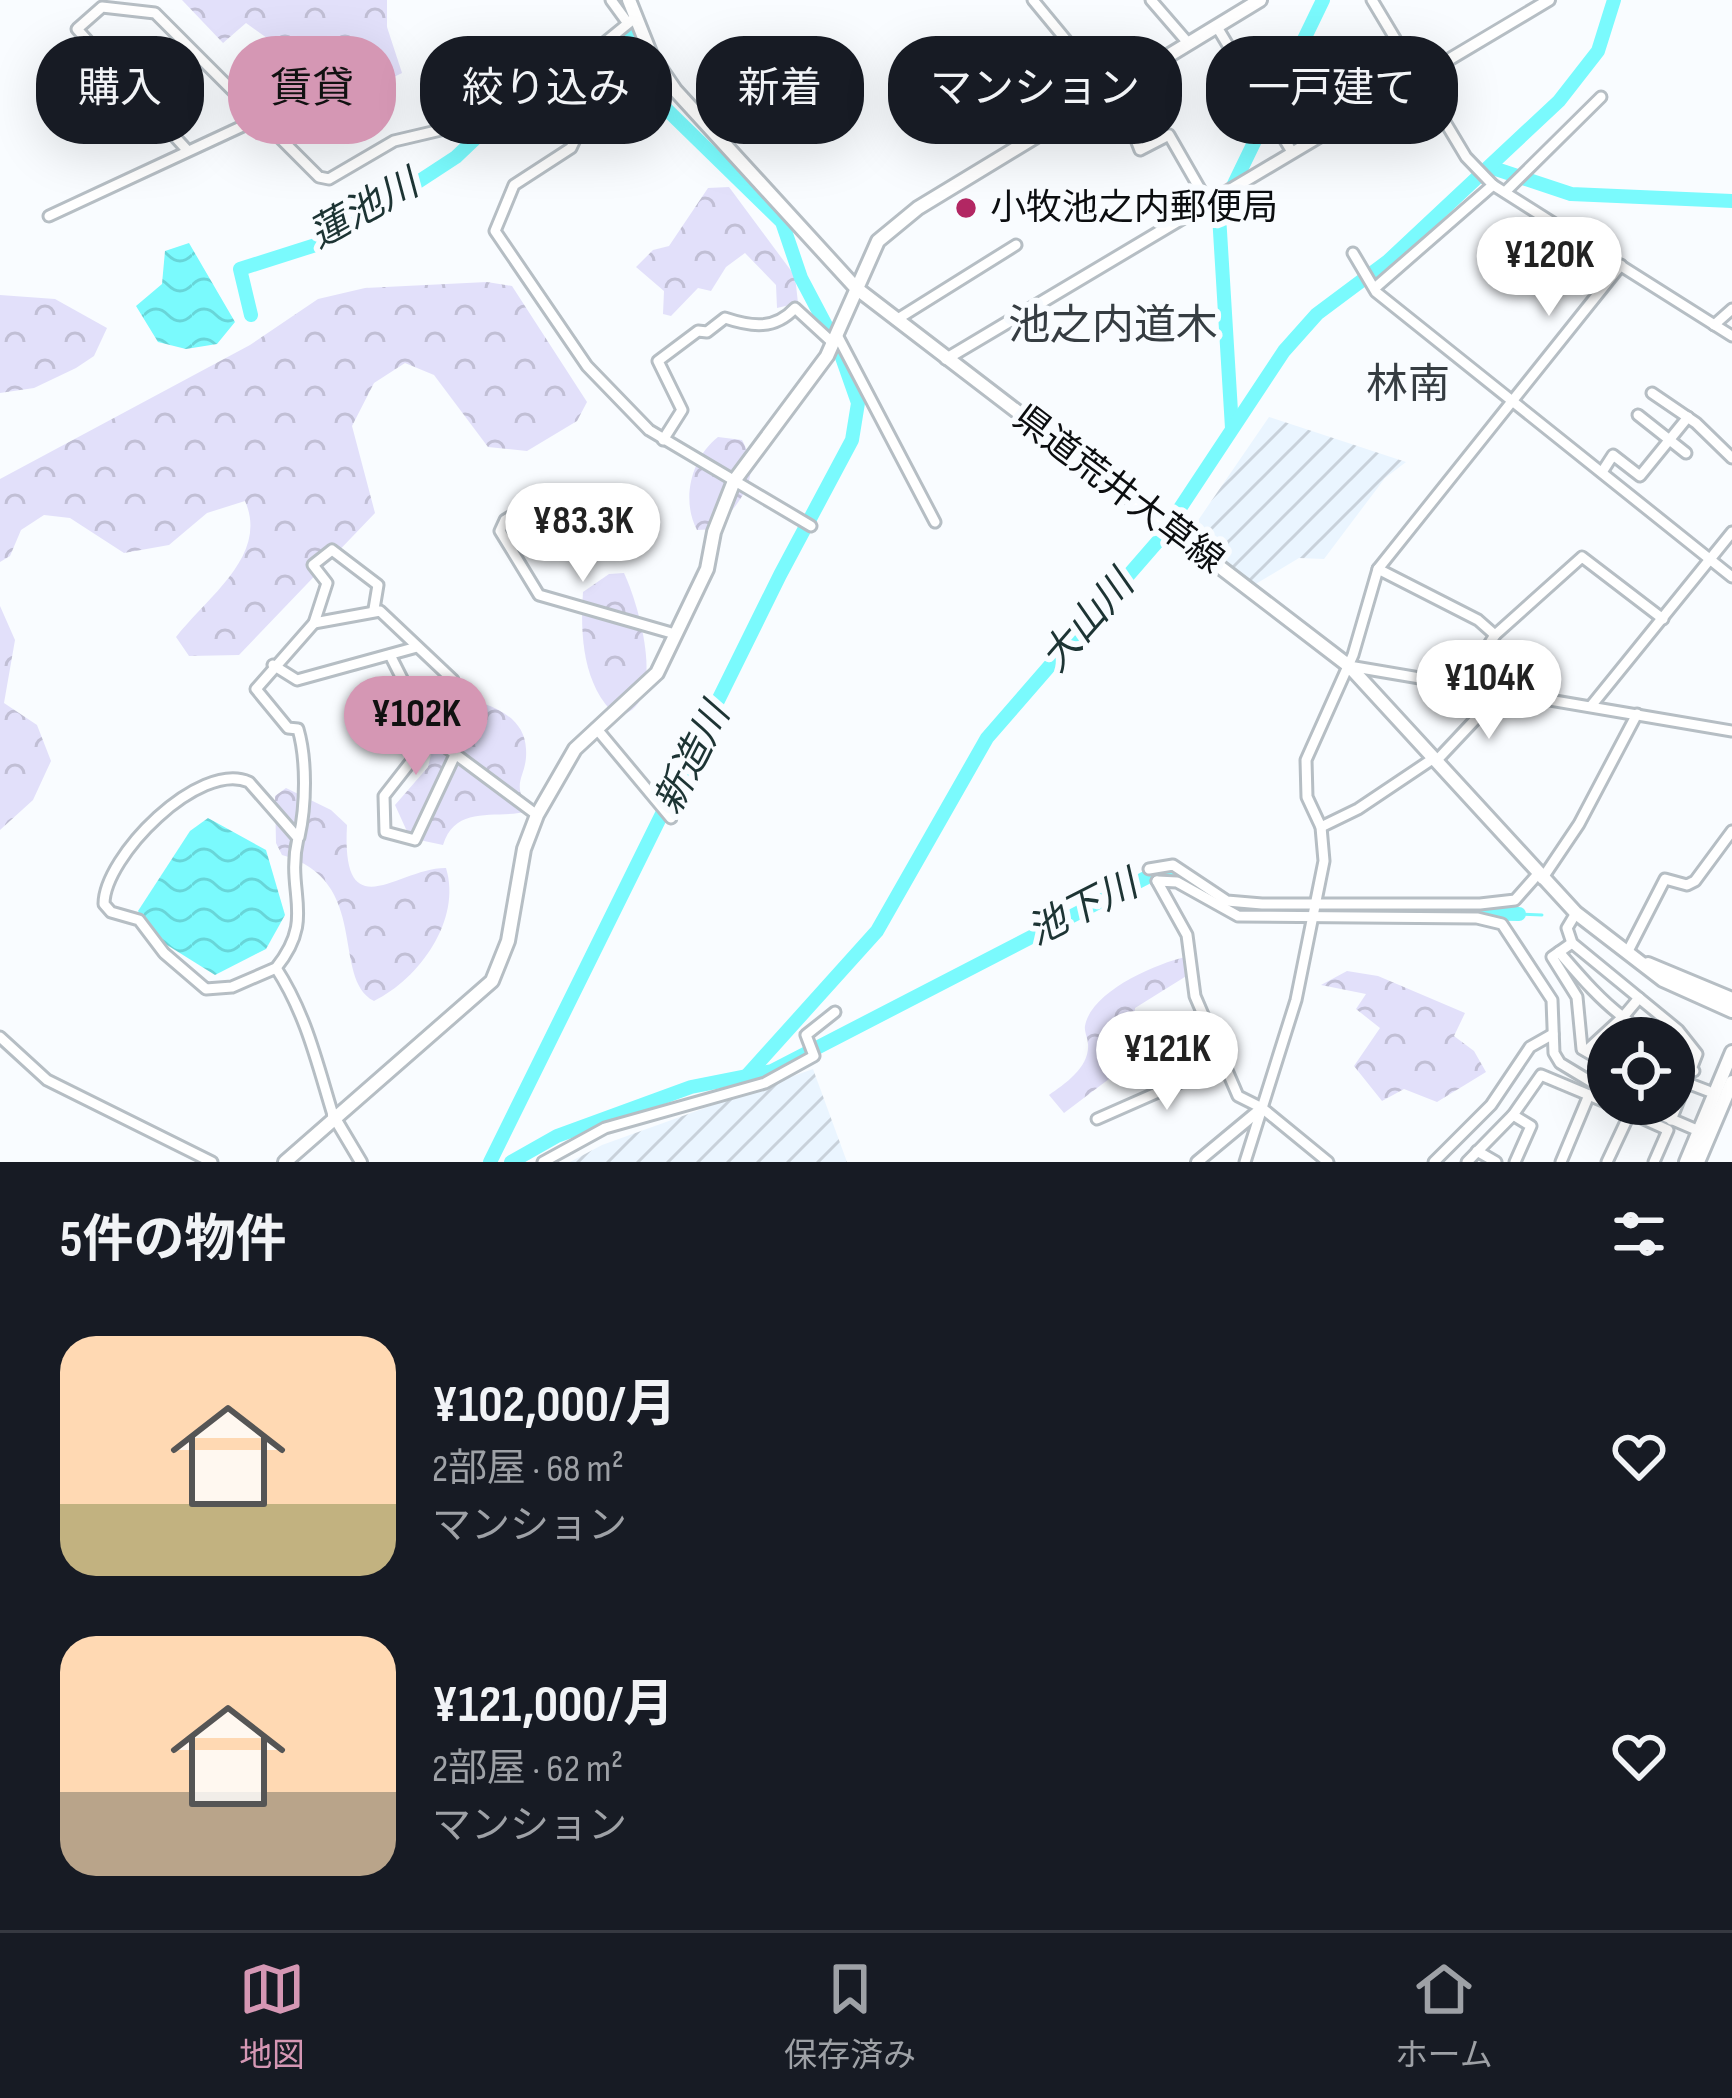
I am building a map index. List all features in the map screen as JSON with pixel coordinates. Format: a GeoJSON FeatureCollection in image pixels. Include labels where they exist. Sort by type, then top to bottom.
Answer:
{"type":"FeatureCollection","features":[{"type":"Feature","properties":{"kind":"main road","name":"県道荒井大草線"},"geometry":{"type":"LineString","coordinates":[[629,0],[631,19],[641,36]]}},
{"type":"Feature","properties":{"kind":"main road"},"geometry":{"type":"LineString","coordinates":[[1182,48],[1260,0]]}},
{"type":"Feature","properties":{"kind":"main road","name":"県道荒井大草線"},"geometry":{"type":"LineString","coordinates":[[672,84],[856,289],[1348,665],[1438,757],[1576,914],[1682,990],[1732,1011]]}},
{"type":"Feature","properties":{"kind":"main road"},"geometry":{"type":"LineString","coordinates":[[285,1162],[333,1115],[492,981],[508,941],[524,849],[537,814],[575,749],[657,673],[707,569],[714,532],[734,481],[790,411],[835,339],[878,241],[898,220],[1023,144]]}},
{"type":"Feature","properties":{"kind":"main road","name":"県道荒井大草線"},"geometry":{"type":"LineString","coordinates":[[1631,956],[1732,999]]}},
{"type":"Feature","properties":{"kind":"main road"},"geometry":{"type":"LineString","coordinates":[[1686,1162],[1732,1052]]}},
{"type":"Feature","properties":{"kind":"main road"},"geometry":{"type":"LineString","coordinates":[[1698,1162],[1732,1082]]}},
{"type":"Feature","properties":{"kind":"street"},"geometry":{"type":"LineString","coordinates":[[396,141],[445,129],[571,70],[631,19],[610,0]]}},
{"type":"Feature","properties":{"kind":"street"},"geometry":{"type":"LineString","coordinates":[[1033,0],[1062,36]]}},
{"type":"Feature","properties":{"kind":"street"},"geometry":{"type":"LineString","coordinates":[[1151,0],[1189,44]]}},
{"type":"Feature","properties":{"kind":"street"},"geometry":{"type":"LineString","coordinates":[[1372,0],[1394,36]]}},
{"type":"Feature","properties":{"kind":"street"},"geometry":{"type":"LineString","coordinates":[[1458,54],[1549,0]]}},
{"type":"Feature","properties":{"kind":"street"},"geometry":{"type":"LineString","coordinates":[[187,150],[77,29],[102,7],[155,14],[228,86]]}},
{"type":"Feature","properties":{"kind":"street"},"geometry":{"type":"LineString","coordinates":[[1217,27],[1292,152]]}},
{"type":"Feature","properties":{"kind":"street"},"geometry":{"type":"LineString","coordinates":[[1509,188],[1601,97]]}},
{"type":"Feature","properties":{"kind":"street"},"geometry":{"type":"LineString","coordinates":[[49,216],[228,132]]}},
{"type":"Feature","properties":{"kind":"street"},"geometry":{"type":"LineString","coordinates":[[1458,138],[1493,184],[1509,188],[1732,336]]}},
{"type":"Feature","properties":{"kind":"street"},"geometry":{"type":"LineString","coordinates":[[286,144],[319,177],[337,177],[389,144]]}},
{"type":"Feature","properties":{"kind":"street"},"geometry":{"type":"LineString","coordinates":[[574,144],[514,185],[502,202],[495,231],[596,376],[663,440],[806,523]]}},
{"type":"Feature","properties":{"kind":"street"},"geometry":{"type":"LineString","coordinates":[[1175,144],[1213,201]]}},
{"type":"Feature","properties":{"kind":"street"},"geometry":{"type":"LineString","coordinates":[[946,359],[1306,144]]}},
{"type":"Feature","properties":{"kind":"street"},"geometry":{"type":"LineString","coordinates":[[1374,285],[1493,184]]}},
{"type":"Feature","properties":{"kind":"street"},"geometry":{"type":"LineString","coordinates":[[896,320],[1016,244]]}},
{"type":"Feature","properties":{"kind":"street"},"geometry":{"type":"LineString","coordinates":[[1353,254],[1374,285],[1732,577]]}},
{"type":"Feature","properties":{"kind":"street"},"geometry":{"type":"LineString","coordinates":[[1245,1162],[1296,1000],[1324,861],[1321,826],[1307,797],[1306,760],[1348,665],[1378,568],[1621,265]]}},
{"type":"Feature","properties":{"kind":"street"},"geometry":{"type":"LineString","coordinates":[[663,440],[682,410],[658,361],[698,331],[707,332],[725,318],[755,328],[785,320],[795,308],[835,339],[935,522]]}},
{"type":"Feature","properties":{"kind":"street"},"geometry":{"type":"LineString","coordinates":[[1714,325],[1732,309]]}},
{"type":"Feature","properties":{"kind":"street"},"geometry":{"type":"LineString","coordinates":[[1652,393],[1732,458]]}},
{"type":"Feature","properties":{"kind":"street"},"geometry":{"type":"LineString","coordinates":[[1637,416],[1686,453]]}},
{"type":"Feature","properties":{"kind":"street"},"geometry":{"type":"LineString","coordinates":[[1602,472],[1612,454],[1640,476],[1688,418]]}},
{"type":"Feature","properties":{"kind":"street"},"geometry":{"type":"LineString","coordinates":[[532,504],[505,520],[500,531],[538,595],[676,634]]}},
{"type":"Feature","properties":{"kind":"street"},"geometry":{"type":"LineString","coordinates":[[1592,706],[1732,532]]}},
{"type":"Feature","properties":{"kind":"street"},"geometry":{"type":"LineString","coordinates":[[298,838],[249,782],[219,778],[167,805],[104,896],[106,909],[139,920],[153,941],[206,989],[232,987],[276,968],[298,931],[301,914],[291,867],[304,814],[303,747],[298,729],[288,728],[256,689],[314,622],[327,583],[313,565],[332,550],[378,584],[374,609]]}},
{"type":"Feature","properties":{"kind":"street"},"geometry":{"type":"LineString","coordinates":[[1464,684],[1495,635],[1582,557],[1664,619]]}},
{"type":"Feature","properties":{"kind":"street"},"geometry":{"type":"LineString","coordinates":[[1378,568],[1460,610],[1495,635]]}},
{"type":"Feature","properties":{"kind":"street"},"geometry":{"type":"LineString","coordinates":[[314,622],[374,609]]}},
{"type":"Feature","properties":{"kind":"street"},"geometry":{"type":"LineString","coordinates":[[374,609],[453,680],[452,688],[417,707]]}},
{"type":"Feature","properties":{"kind":"street"},"geometry":{"type":"LineString","coordinates":[[273,665],[297,680],[417,647]]}},
{"type":"Feature","properties":{"kind":"street"},"geometry":{"type":"LineString","coordinates":[[389,655],[431,736],[537,814]]}},
{"type":"Feature","properties":{"kind":"street"},"geometry":{"type":"LineString","coordinates":[[1348,665],[1732,731]]}},
{"type":"Feature","properties":{"kind":"street"},"geometry":{"type":"LineString","coordinates":[[1321,826],[1358,809],[1438,757],[1502,691]]}},
{"type":"Feature","properties":{"kind":"street"},"geometry":{"type":"LineString","coordinates":[[1150,869],[1173,865],[1227,901],[1314,904],[1515,899],[1540,876],[1579,824],[1637,714]]}},
{"type":"Feature","properties":{"kind":"street"},"geometry":{"type":"LineString","coordinates":[[596,728],[671,818]]}},
{"type":"Feature","properties":{"kind":"street"},"geometry":{"type":"LineString","coordinates":[[431,736],[384,796],[385,832],[415,840],[455,754]]}},
{"type":"Feature","properties":{"kind":"street"},"geometry":{"type":"LineString","coordinates":[[1631,956],[1665,879],[1687,885],[1695,881],[1732,831]]}},
{"type":"Feature","properties":{"kind":"street"},"geometry":{"type":"LineString","coordinates":[[1328,1162],[1262,1108],[1238,1096],[1195,996],[1187,935],[1157,881],[1177,882],[1223,913],[1497,921],[1552,1000],[1553,1053],[1587,1080]]}},
{"type":"Feature","properties":{"kind":"street"},"geometry":{"type":"LineString","coordinates":[[1576,914],[1568,928],[1571,943],[1659,1017]]}},
{"type":"Feature","properties":{"kind":"street"},"geometry":{"type":"LineString","coordinates":[[1535,974],[1571,943]]}},
{"type":"Feature","properties":{"kind":"street"},"geometry":{"type":"LineString","coordinates":[[1557,957],[1587,977],[1598,998],[1623,1017],[1639,998]]}},
{"type":"Feature","properties":{"kind":"street"},"geometry":{"type":"LineString","coordinates":[[1557,957],[1577,997],[1584,1050]]}},
{"type":"Feature","properties":{"kind":"street"},"geometry":{"type":"LineString","coordinates":[[276,968],[296,999],[314,1044],[333,1115],[361,1162]]}},
{"type":"Feature","properties":{"kind":"street"},"geometry":{"type":"LineString","coordinates":[[543,1162],[605,1128],[765,1083],[814,1056],[806,1035],[835,1012]]}},
{"type":"Feature","properties":{"kind":"street"},"geometry":{"type":"LineString","coordinates":[[1434,1162],[1491,1105],[1530,1047],[1553,1034]]}},
{"type":"Feature","properties":{"kind":"street"},"geometry":{"type":"LineString","coordinates":[[0,1037],[46,1080],[212,1162]]}},
{"type":"Feature","properties":{"kind":"street"},"geometry":{"type":"LineString","coordinates":[[1568,1069],[1587,1048]]}},
{"type":"Feature","properties":{"kind":"street"},"geometry":{"type":"LineString","coordinates":[[1097,1119],[1222,1064]]}},
{"type":"Feature","properties":{"kind":"street"},"geometry":{"type":"LineString","coordinates":[[1467,1162],[1513,1115],[1541,1075],[1587,1094]]}},
{"type":"Feature","properties":{"kind":"street"},"geometry":{"type":"LineString","coordinates":[[1695,1087],[1708,1091]]}},
{"type":"Feature","properties":{"kind":"street"},"geometry":{"type":"LineString","coordinates":[[1561,1162],[1587,1100]]}},
{"type":"Feature","properties":{"kind":"street"},"geometry":{"type":"LineString","coordinates":[[1197,1162],[1262,1108]]}},
{"type":"Feature","properties":{"kind":"street"},"geometry":{"type":"LineString","coordinates":[[1513,1115],[1531,1126],[1515,1162]]}},
{"type":"Feature","properties":{"kind":"street"},"geometry":{"type":"LineString","coordinates":[[1607,1162],[1625,1125]]}},
{"type":"Feature","properties":{"kind":"street"},"geometry":{"type":"LineString","coordinates":[[1654,1162],[1668,1130],[1660,1125]]}},
{"type":"Feature","properties":{"kind":"street"},"geometry":{"type":"LineString","coordinates":[[1683,1125],[1699,1131]]}},
{"type":"Feature","properties":{"kind":"street"},"geometry":{"type":"LineString","coordinates":[[1477,1151],[1496,1162]]}},
{"type":"Feature","properties":{"kind":"shaded area"},"geometry":{"type":"Polygon","coordinates":[[[1269,417],[1406,462],[1385,478],[1324,559],[1299,558],[1254,585],[1188,535],[1269,417]]]}},
{"type":"Feature","properties":{"kind":"shaded area"},"geometry":{"type":"Polygon","coordinates":[[[813,1069],[847,1162],[570,1162],[602,1145],[813,1069]]]}},
{"type":"Feature","properties":{"kind":"green space"},"geometry":{"type":"Polygon","coordinates":[[[182,0],[387,0],[390,36],[264,36],[246,23],[223,43],[182,0]]]}},
{"type":"Feature","properties":{"kind":"green space"},"geometry":{"type":"Polygon","coordinates":[[[729,187],[795,276],[798,303],[777,308],[776,285],[745,253],[726,267],[711,291],[698,288],[671,316],[663,314],[664,291],[636,267],[653,250],[669,246],[708,188],[729,187]]]}},
{"type":"Feature","properties":{"kind":"green space"},"geometry":{"type":"Polygon","coordinates":[[[487,282],[512,286],[587,402],[577,421],[527,451],[488,447],[434,375],[405,363],[374,383],[352,426],[375,513],[239,655],[189,656],[176,637],[242,557],[250,521],[245,501],[207,513],[169,545],[124,553],[70,518],[44,515],[21,530],[10,556],[0,562],[0,479],[250,345],[318,299],[365,288],[487,282]]]}},
{"type":"Feature","properties":{"kind":"green space"},"geometry":{"type":"Polygon","coordinates":[[[0,295],[55,299],[107,328],[94,356],[34,388],[0,393],[0,295]]]}},
{"type":"Feature","properties":{"kind":"green space"},"geometry":{"type":"Polygon","coordinates":[[[718,437],[742,440],[750,477],[717,529],[697,530],[690,506],[691,480],[701,456],[718,437]]]}},
{"type":"Feature","properties":{"kind":"green space"},"geometry":{"type":"Polygon","coordinates":[[[624,573],[642,631],[646,677],[642,696],[632,709],[616,716],[590,675],[582,626],[583,592],[609,574],[624,573]]]}},
{"type":"Feature","properties":{"kind":"green space"},"geometry":{"type":"Polygon","coordinates":[[[0,606],[15,640],[4,703],[37,725],[51,761],[33,800],[0,830],[0,606]]]}},
{"type":"Feature","properties":{"kind":"green space"},"geometry":{"type":"Polygon","coordinates":[[[455,699],[490,706],[519,727],[526,749],[520,792],[529,811],[467,818],[449,832],[443,845],[410,838],[395,805],[428,767],[441,713],[455,699]]]}},
{"type":"Feature","properties":{"kind":"green space"},"geometry":{"type":"Polygon","coordinates":[[[286,788],[331,810],[347,825],[353,877],[363,885],[377,886],[446,868],[448,908],[433,946],[406,978],[374,1001],[361,989],[354,972],[339,906],[328,885],[310,868],[282,855],[276,843],[275,796],[286,788]]]}},
{"type":"Feature","properties":{"kind":"green space"},"geometry":{"type":"Polygon","coordinates":[[[1185,957],[1188,975],[1135,1008],[1133,1031],[1142,1054],[1064,1113],[1049,1095],[1085,1060],[1085,1026],[1099,1001],[1126,981],[1185,957]]]}},
{"type":"Feature","properties":{"kind":"green space"},"geometry":{"type":"Polygon","coordinates":[[[1347,971],[1378,976],[1465,1013],[1454,1036],[1474,1051],[1486,1072],[1437,1102],[1404,1089],[1382,1101],[1354,1066],[1380,1028],[1356,1009],[1366,994],[1321,985],[1347,971]]]}},
{"type":"Feature","properties":{"kind":"water"},"geometry":{"type":"Polygon","coordinates":[[[189,243],[235,322],[217,344],[186,349],[158,342],[136,306],[162,284],[165,251],[189,243]]]}},
{"type":"Feature","properties":{"kind":"water"},"geometry":{"type":"Polygon","coordinates":[[[208,818],[266,850],[285,915],[266,949],[215,975],[159,940],[138,911],[190,831],[208,818]]]}},
{"type":"Feature","properties":{"kind":"waterway","name":"新造川"},"geometry":{"type":"LineString","coordinates":[[615,0],[627,14]]}},
{"type":"Feature","properties":{"kind":"waterway"},"geometry":{"type":"LineString","coordinates":[[1232,428],[1219,215],[1323,0]]}},
{"type":"Feature","properties":{"kind":"waterway","name":"大山川"},"geometry":{"type":"LineString","coordinates":[[742,1081],[877,931],[987,738],[1159,540],[1284,351],[1317,314],[1388,261],[1559,101],[1598,51],[1614,0]]}},
{"type":"Feature","properties":{"kind":"waterway","name":"新造川"},"geometry":{"type":"LineString","coordinates":[[633,26],[659,102],[782,222],[801,278],[830,333]]}},
{"type":"Feature","properties":{"kind":"waterway","name":"蓮池川"},"geometry":{"type":"LineString","coordinates":[[251,315],[240,269],[322,243],[346,229],[456,157],[499,116],[584,70],[615,36],[633,26]]}},
{"type":"Feature","properties":{"kind":"waterway"},"geometry":{"type":"LineString","coordinates":[[1493,168],[1571,194],[1732,201]]}},
{"type":"Feature","properties":{"kind":"waterway","name":"新造川"},"geometry":{"type":"LineString","coordinates":[[490,1162],[780,575],[852,440],[858,403],[839,349]]}},
{"type":"Feature","properties":{"kind":"waterway","name":"池下川"},"geometry":{"type":"LineString","coordinates":[[511,1162],[557,1136],[691,1087],[772,1071],[1159,871],[1179,876],[1200,892]]}},
{"type":"Feature","properties":{"kind":"waterway","name":"池下川"},"geometry":{"type":"LineString","coordinates":[[1219,904],[1238,910],[1519,914]]}},
{"type":"Feature","properties":{"kind":"waterway"},"geometry":{"type":"LineString","coordinates":[[1519,914],[1542,915]]}},
{"type":"Feature","properties":{"kind":"place","name":"小牧池之内郵便局"},"geometry":{"type":"Point","coordinates":[966,208]}},
{"type":"Feature","properties":{"kind":"district","name":"池之内道木"},"geometry":{"type":"Point","coordinates":[1113,326]}},
{"type":"Feature","properties":{"kind":"district","name":"林南"},"geometry":{"type":"Point","coordinates":[1408,385]}}]}
